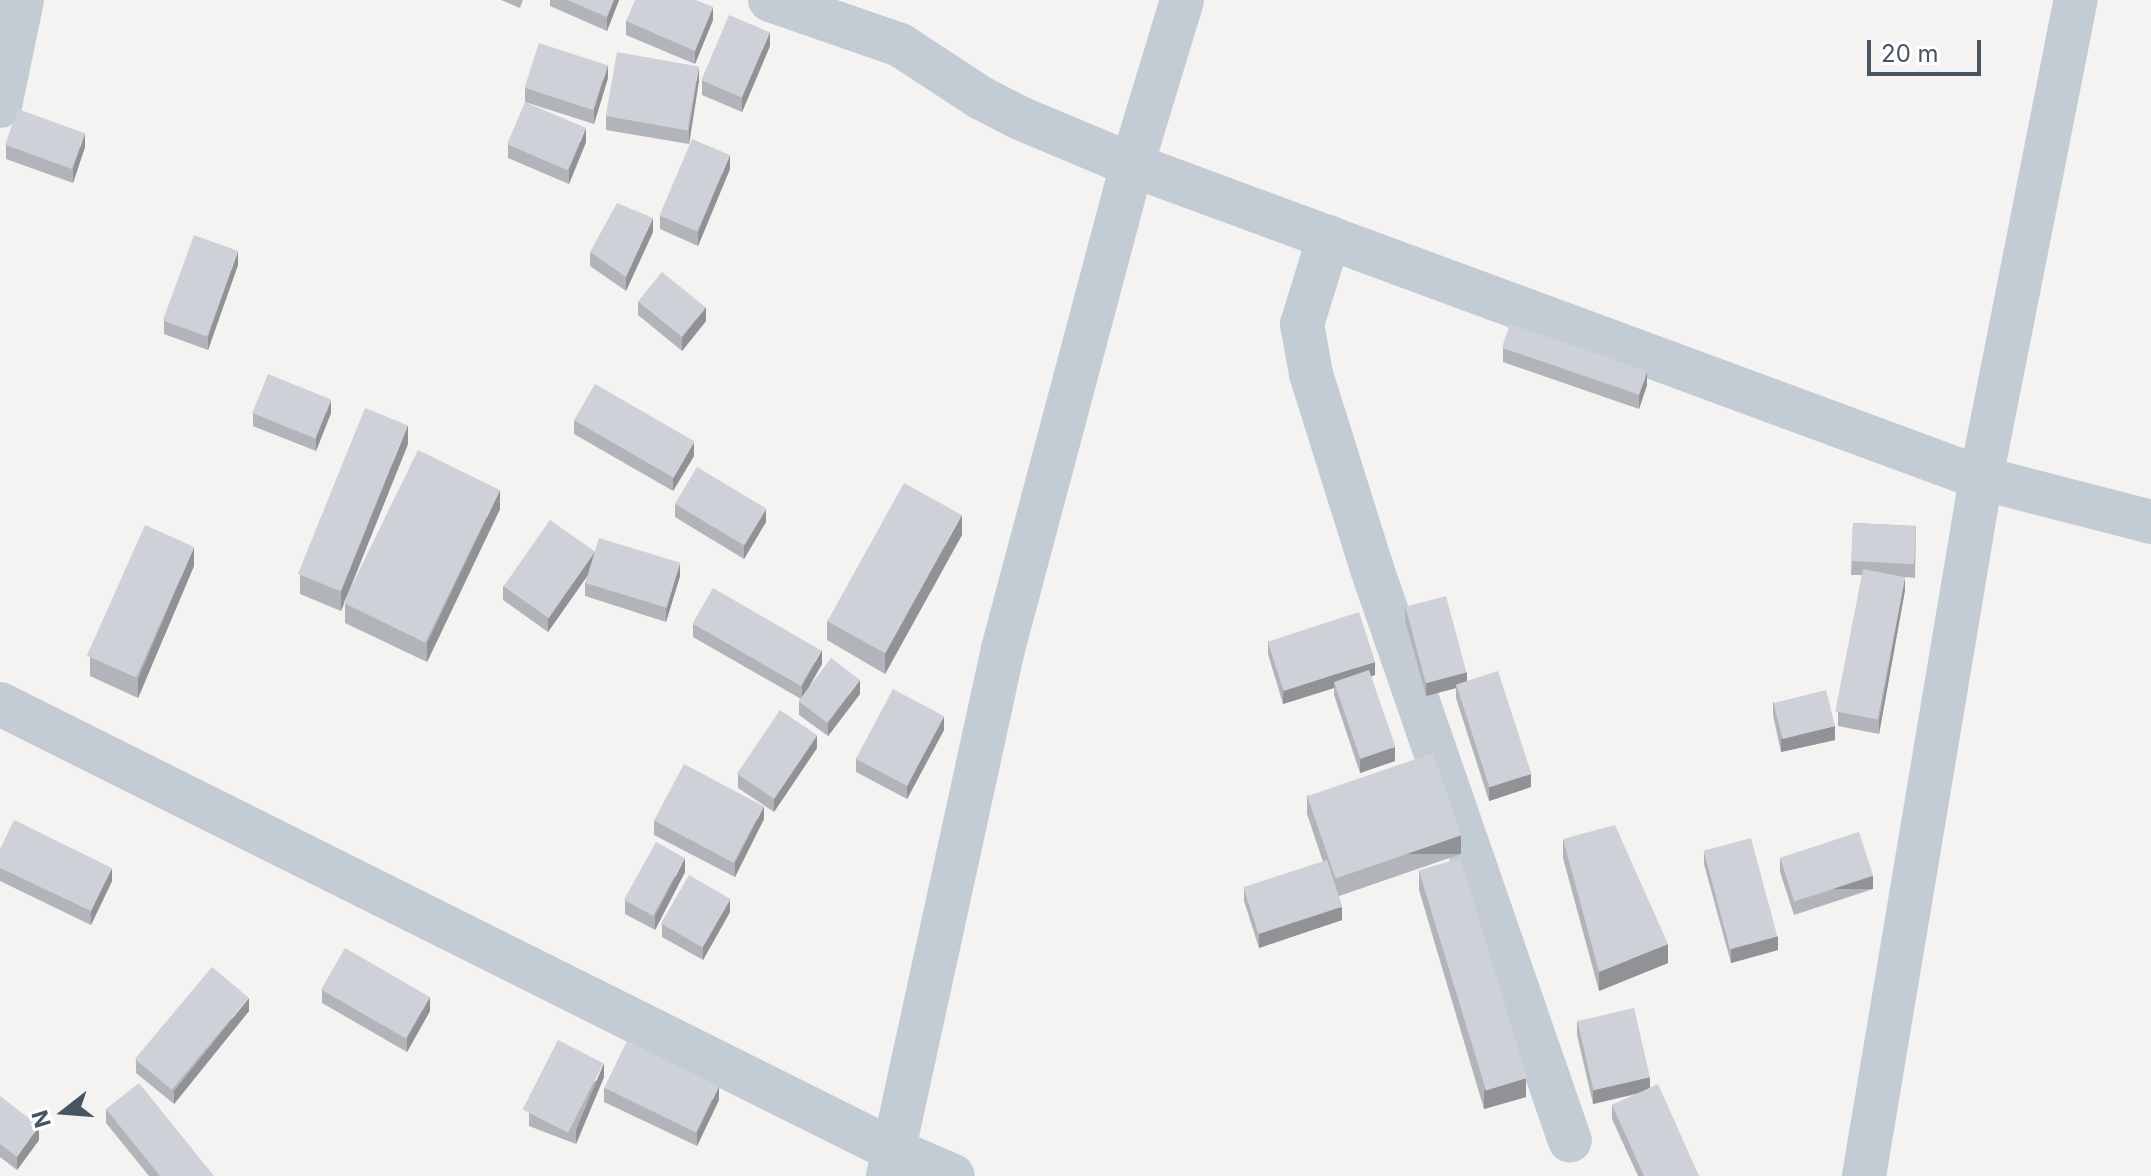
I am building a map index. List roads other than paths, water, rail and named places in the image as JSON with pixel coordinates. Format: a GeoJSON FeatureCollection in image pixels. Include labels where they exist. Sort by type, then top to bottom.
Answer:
{"type":"FeatureCollection","features":[{"type":"Feature","properties":{"kind":"street"},"geometry":{"type":"LineString","coordinates":[[0,106],[22,0]]}},
{"type":"Feature","properties":{"kind":"street"},"geometry":{"type":"LineString","coordinates":[[770,0],[900,45],[1007,112],[1057,136],[1132,165],[1981,478],[2151,522]]}},
{"type":"Feature","properties":{"kind":"street"},"geometry":{"type":"LineString","coordinates":[[890,1163],[1003,649],[1132,165],[1182,0]]}},
{"type":"Feature","properties":{"kind":"street"},"geometry":{"type":"LineString","coordinates":[[1864,1176],[1981,478],[2076,0]]}},
{"type":"Feature","properties":{"kind":"street"},"geometry":{"type":"LineString","coordinates":[[1329,237],[1302,324],[1311,374],[1371,566],[1570,1141]]}},
{"type":"Feature","properties":{"kind":"street"},"geometry":{"type":"LineString","coordinates":[[0,704],[890,1163],[953,1176]]}}]}
